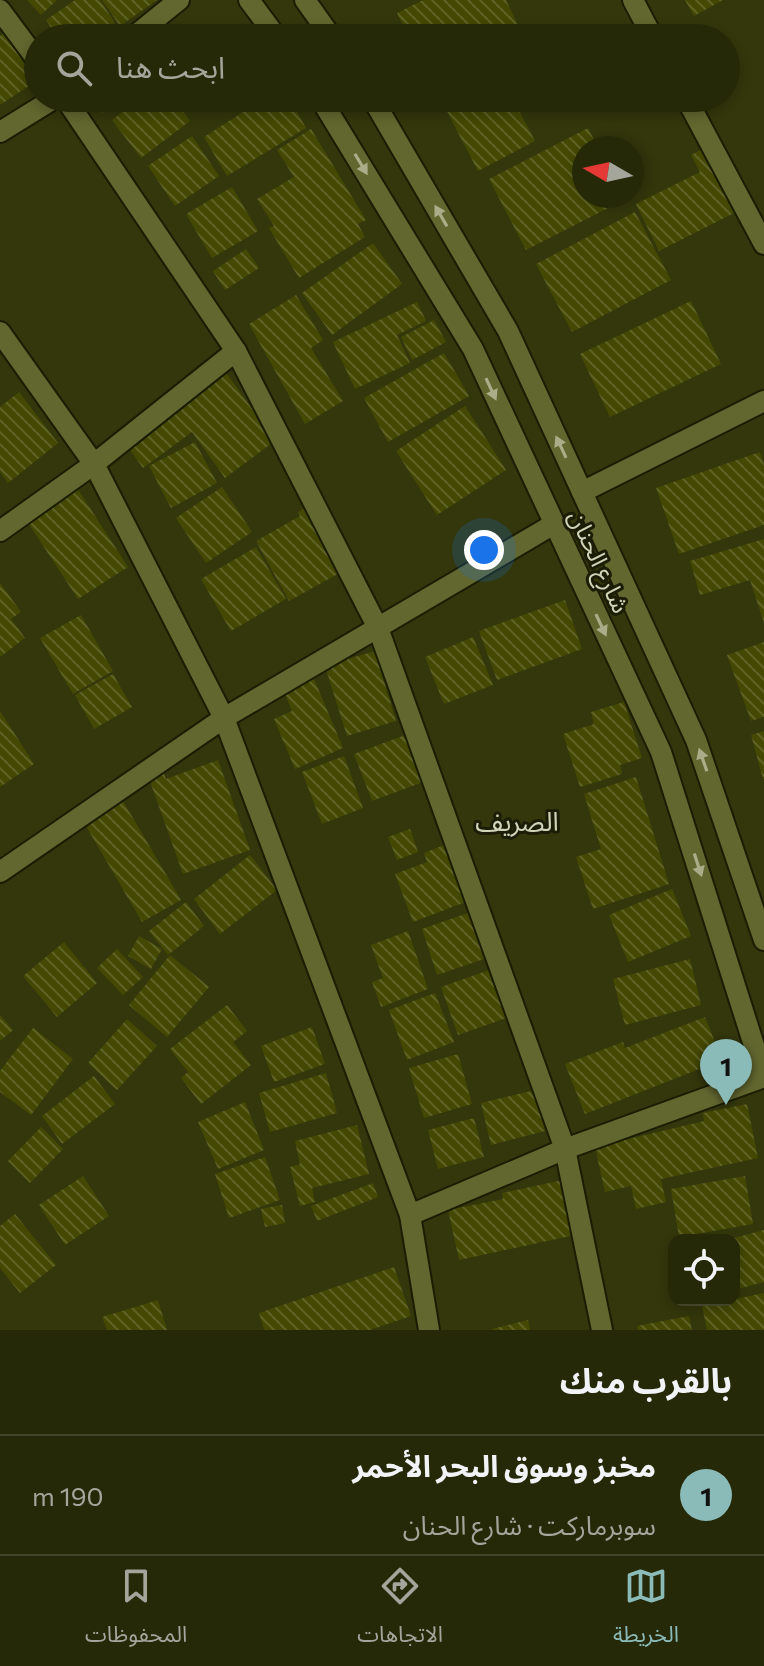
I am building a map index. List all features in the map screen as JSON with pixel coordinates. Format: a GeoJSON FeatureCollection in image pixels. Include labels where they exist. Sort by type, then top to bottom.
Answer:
{"type":"FeatureCollection","features":[{"type":"Feature","properties":{"kind":"street"},"geometry":{"type":"LineString","coordinates":[[149,24],[179,0]]}},
{"type":"Feature","properties":{"kind":"street"},"geometry":{"type":"LineString","coordinates":[[249,0],[267,24]]}},
{"type":"Feature","properties":{"kind":"street"},"geometry":{"type":"LineString","coordinates":[[305,0],[322,24]]}},
{"type":"Feature","properties":{"kind":"street"},"geometry":{"type":"LineString","coordinates":[[633,0],[646,24]]}},
{"type":"Feature","properties":{"kind":"street"},"geometry":{"type":"LineString","coordinates":[[0,10],[24,42]]}},
{"type":"Feature","properties":{"kind":"street"},"geometry":{"type":"LineString","coordinates":[[0,132],[32,112]]}},
{"type":"Feature","properties":{"kind":"street"},"geometry":{"type":"LineString","coordinates":[[74,112],[236,351],[378,628],[565,1149],[602,1330]]}},
{"type":"Feature","properties":{"kind":"street","name":"شارع الحنان"},"geometry":{"type":"LineString","coordinates":[[329,112],[473,349],[661,752],[764,1077]]}},
{"type":"Feature","properties":{"kind":"street","name":"شارع الحنان"},"geometry":{"type":"LineString","coordinates":[[380,112],[508,331],[696,740],[764,940]]}},
{"type":"Feature","properties":{"kind":"street"},"geometry":{"type":"LineString","coordinates":[[693,112],[764,244]]}},
{"type":"Feature","properties":{"kind":"street"},"geometry":{"type":"LineString","coordinates":[[0,332],[94,464],[224,718],[410,1215],[429,1330]]}},
{"type":"Feature","properties":{"kind":"street"},"geometry":{"type":"LineString","coordinates":[[0,531],[94,464],[236,351]]}},
{"type":"Feature","properties":{"kind":"street"},"geometry":{"type":"LineString","coordinates":[[582,492],[764,401]]}},
{"type":"Feature","properties":{"kind":"street"},"geometry":{"type":"LineString","coordinates":[[0,872],[224,718],[554,524]]}},
{"type":"Feature","properties":{"kind":"street"},"geometry":{"type":"LineString","coordinates":[[410,1215],[565,1149],[764,1077]]}},
{"type":"Feature","properties":{"kind":"building"},"geometry":{"type":"Polygon","coordinates":[[[27,0],[57,0],[41,15],[27,0]]]}},
{"type":"Feature","properties":{"kind":"building"},"geometry":{"type":"Polygon","coordinates":[[[75,0],[100,0],[115,23],[49,24],[46,20],[75,0]]]}},
{"type":"Feature","properties":{"kind":"building"},"geometry":{"type":"Polygon","coordinates":[[[102,0],[157,0],[123,24],[119,24],[102,0]]]}},
{"type":"Feature","properties":{"kind":"building"},"geometry":{"type":"Polygon","coordinates":[[[423,0],[506,0],[517,24],[402,24],[397,13],[423,0]]]}},
{"type":"Feature","properties":{"kind":"building"},"geometry":{"type":"Polygon","coordinates":[[[685,0],[723,0],[694,16],[685,0]]]}},
{"type":"Feature","properties":{"kind":"building"},"geometry":{"type":"Polygon","coordinates":[[[4,33],[24,63],[24,89],[0,105],[0,36],[4,33]]]}},
{"type":"Feature","properties":{"kind":"building"},"geometry":{"type":"Polygon","coordinates":[[[122,112],[183,112],[190,121],[141,158],[112,120],[122,112]]]}},
{"type":"Feature","properties":{"kind":"building"},"geometry":{"type":"Polygon","coordinates":[[[243,112],[297,112],[306,128],[227,176],[204,137],[243,112]]]}},
{"type":"Feature","properties":{"kind":"building"},"geometry":{"type":"Polygon","coordinates":[[[447,112],[520,112],[535,141],[478,171],[447,112]]]}},
{"type":"Feature","properties":{"kind":"building"},"geometry":{"type":"Polygon","coordinates":[[[588,128],[592,136],[572,136],[588,128]]]}},
{"type":"Feature","properties":{"kind":"building"},"geometry":{"type":"Polygon","coordinates":[[[311,129],[366,220],[358,224],[365,237],[299,278],[269,228],[274,226],[257,199],[294,177],[277,150],[311,129]]]}},
{"type":"Feature","properties":{"kind":"building"},"geometry":{"type":"Polygon","coordinates":[[[192,136],[219,176],[175,206],[148,166],[192,136]]]}},
{"type":"Feature","properties":{"kind":"building"},"geometry":{"type":"Polygon","coordinates":[[[572,136],[572,208],[608,208],[526,250],[489,179],[572,136]]]}},
{"type":"Feature","properties":{"kind":"building"},"geometry":{"type":"Polygon","coordinates":[[[710,145],[742,209],[659,251],[638,208],[644,208],[644,200],[700,172],[691,155],[710,145]]]}},
{"type":"Feature","properties":{"kind":"building"},"geometry":{"type":"Polygon","coordinates":[[[232,187],[258,231],[212,258],[186,214],[232,187]]]}},
{"type":"Feature","properties":{"kind":"building"},"geometry":{"type":"Polygon","coordinates":[[[635,212],[671,280],[572,332],[536,264],[635,212]]]}},
{"type":"Feature","properties":{"kind":"building"},"geometry":{"type":"Polygon","coordinates":[[[373,243],[402,284],[332,335],[302,293],[373,243]]]}},
{"type":"Feature","properties":{"kind":"building"},"geometry":{"type":"Polygon","coordinates":[[[246,249],[259,268],[225,290],[213,271],[246,249]]]}},
{"type":"Feature","properties":{"kind":"building"},"geometry":{"type":"Polygon","coordinates":[[[296,295],[323,340],[311,348],[343,401],[305,424],[249,324],[296,295]]]}},
{"type":"Feature","properties":{"kind":"building"},"geometry":{"type":"Polygon","coordinates":[[[691,301],[721,364],[610,417],[580,354],[691,301]]]}},
{"type":"Feature","properties":{"kind":"building"},"geometry":{"type":"Polygon","coordinates":[[[417,302],[426,321],[397,335],[410,363],[355,389],[333,342],[417,302]]]}},
{"type":"Feature","properties":{"kind":"building"},"geometry":{"type":"Polygon","coordinates":[[[434,320],[446,342],[412,360],[401,337],[434,320]]]}},
{"type":"Feature","properties":{"kind":"building"},"geometry":{"type":"Polygon","coordinates":[[[444,353],[469,396],[388,442],[364,398],[444,353]]]}},
{"type":"Feature","properties":{"kind":"building"},"geometry":{"type":"Polygon","coordinates":[[[224,370],[275,441],[225,478],[192,432],[143,468],[125,443],[224,370]]]}},
{"type":"Feature","properties":{"kind":"building"},"geometry":{"type":"Polygon","coordinates":[[[19,392],[58,443],[8,483],[0,472],[0,407],[19,392]]]}},
{"type":"Feature","properties":{"kind":"building"},"geometry":{"type":"Polygon","coordinates":[[[465,406],[506,470],[437,515],[396,451],[465,406]]]}},
{"type":"Feature","properties":{"kind":"building"},"geometry":{"type":"Polygon","coordinates":[[[195,442],[217,483],[171,508],[149,466],[195,442]]]}},
{"type":"Feature","properties":{"kind":"building"},"geometry":{"type":"Polygon","coordinates":[[[760,452],[764,465],[764,525],[679,554],[656,488],[760,452]]]}},
{"type":"Feature","properties":{"kind":"building"},"geometry":{"type":"Polygon","coordinates":[[[75,485],[128,567],[78,599],[25,518],[75,485]]]}},
{"type":"Feature","properties":{"kind":"building"},"geometry":{"type":"Polygon","coordinates":[[[222,487],[252,532],[206,563],[176,518],[222,487]]]}},
{"type":"Feature","properties":{"kind":"building"},"geometry":{"type":"Polygon","coordinates":[[[310,505],[345,570],[289,601],[256,541],[300,516],[298,512],[310,505]]]}},
{"type":"Feature","properties":{"kind":"building"},"geometry":{"type":"Polygon","coordinates":[[[764,539],[764,623],[750,580],[700,595],[690,561],[764,539]]]}},
{"type":"Feature","properties":{"kind":"building"},"geometry":{"type":"Polygon","coordinates":[[[256,547],[286,599],[231,631],[201,579],[256,547]]]}},
{"type":"Feature","properties":{"kind":"building"},"geometry":{"type":"Polygon","coordinates":[[[0,583],[21,612],[11,619],[25,638],[0,657],[0,583]]]}},
{"type":"Feature","properties":{"kind":"building"},"geometry":{"type":"Polygon","coordinates":[[[565,600],[582,649],[497,680],[479,631],[565,600]]]}},
{"type":"Feature","properties":{"kind":"building"},"geometry":{"type":"Polygon","coordinates":[[[81,615],[113,671],[73,694],[40,638],[81,615]]]}},
{"type":"Feature","properties":{"kind":"building"},"geometry":{"type":"Polygon","coordinates":[[[473,637],[493,685],[444,704],[425,657],[473,637]]]}},
{"type":"Feature","properties":{"kind":"building"},"geometry":{"type":"Polygon","coordinates":[[[764,642],[764,717],[751,721],[727,655],[764,642]]]}},
{"type":"Feature","properties":{"kind":"building"},"geometry":{"type":"Polygon","coordinates":[[[375,651],[396,721],[347,736],[325,666],[375,651]]]}},
{"type":"Feature","properties":{"kind":"building"},"geometry":{"type":"Polygon","coordinates":[[[113,674],[132,707],[94,729],[75,695],[113,674]]]}},
{"type":"Feature","properties":{"kind":"building"},"geometry":{"type":"Polygon","coordinates":[[[314,679],[343,748],[295,769],[274,719],[292,711],[284,691],[314,679]]]}},
{"type":"Feature","properties":{"kind":"building"},"geometry":{"type":"Polygon","coordinates":[[[624,702],[642,758],[620,765],[622,774],[580,787],[563,734],[594,724],[591,712],[624,702]]]}},
{"type":"Feature","properties":{"kind":"building"},"geometry":{"type":"Polygon","coordinates":[[[0,711],[34,764],[0,787],[0,711]]]}},
{"type":"Feature","properties":{"kind":"building"},"geometry":{"type":"Polygon","coordinates":[[[764,731],[764,779],[763,779],[751,735],[764,731]]]}},
{"type":"Feature","properties":{"kind":"building"},"geometry":{"type":"Polygon","coordinates":[[[408,734],[426,781],[372,801],[354,754],[408,734]]]}},
{"type":"Feature","properties":{"kind":"building"},"geometry":{"type":"Polygon","coordinates":[[[344,756],[363,808],[322,824],[302,772],[344,756]]]}},
{"type":"Feature","properties":{"kind":"building"},"geometry":{"type":"Polygon","coordinates":[[[218,760],[250,850],[183,874],[147,773],[162,768],[166,779],[218,760]]]}},
{"type":"Feature","properties":{"kind":"building"},"geometry":{"type":"Polygon","coordinates":[[[636,777],[669,884],[593,909],[576,857],[601,849],[584,794],[636,777]]]}},
{"type":"Feature","properties":{"kind":"building"},"geometry":{"type":"Polygon","coordinates":[[[120,796],[181,900],[142,922],[82,819],[120,796]]]}},
{"type":"Feature","properties":{"kind":"building"},"geometry":{"type":"Polygon","coordinates":[[[410,829],[418,852],[397,860],[388,837],[410,829]]]}},
{"type":"Feature","properties":{"kind":"building"},"geometry":{"type":"Polygon","coordinates":[[[449,843],[471,900],[413,922],[395,874],[427,862],[424,853],[449,843]]]}},
{"type":"Feature","properties":{"kind":"building"},"geometry":{"type":"Polygon","coordinates":[[[250,855],[277,890],[220,934],[194,899],[250,855]]]}},
{"type":"Feature","properties":{"kind":"building"},"geometry":{"type":"Polygon","coordinates":[[[672,889],[691,936],[628,962],[609,915],[672,889]]]}},
{"type":"Feature","properties":{"kind":"building"},"geometry":{"type":"Polygon","coordinates":[[[186,902],[204,926],[168,955],[149,931],[186,902]]]}},
{"type":"Feature","properties":{"kind":"building"},"geometry":{"type":"Polygon","coordinates":[[[477,906],[493,956],[437,975],[422,929],[468,913],[467,909],[477,906]]]}},
{"type":"Feature","properties":{"kind":"building"},"geometry":{"type":"Polygon","coordinates":[[[408,931],[428,989],[381,1007],[372,982],[383,978],[371,945],[408,931]]]}},
{"type":"Feature","properties":{"kind":"building"},"geometry":{"type":"Polygon","coordinates":[[[139,936],[162,949],[151,969],[128,956],[139,936]]]}},
{"type":"Feature","properties":{"kind":"building"},"geometry":{"type":"Polygon","coordinates":[[[64,942],[97,983],[57,1017],[23,976],[64,942]]]}},
{"type":"Feature","properties":{"kind":"building"},"geometry":{"type":"Polygon","coordinates":[[[117,949],[143,977],[123,995],[97,968],[117,949]]]}},
{"type":"Feature","properties":{"kind":"building"},"geometry":{"type":"Polygon","coordinates":[[[170,955],[209,987],[167,1037],[129,1005],[170,955]]]}},
{"type":"Feature","properties":{"kind":"building"},"geometry":{"type":"Polygon","coordinates":[[[690,959],[701,1005],[625,1025],[613,979],[690,959]]]}},
{"type":"Feature","properties":{"kind":"building"},"geometry":{"type":"Polygon","coordinates":[[[495,968],[512,1016],[458,1035],[441,987],[495,968]]]}},
{"type":"Feature","properties":{"kind":"building"},"geometry":{"type":"Polygon","coordinates":[[[435,993],[454,1042],[407,1060],[389,1010],[435,993]]]}},
{"type":"Feature","properties":{"kind":"building"},"geometry":{"type":"Polygon","coordinates":[[[227,1005],[247,1031],[233,1042],[251,1065],[201,1104],[181,1078],[188,1072],[170,1049],[227,1005]]]}},
{"type":"Feature","properties":{"kind":"building"},"geometry":{"type":"Polygon","coordinates":[[[0,1015],[13,1030],[0,1041],[0,1015]]]}},
{"type":"Feature","properties":{"kind":"building"},"geometry":{"type":"Polygon","coordinates":[[[705,1017],[722,1060],[585,1114],[565,1064],[623,1042],[625,1048],[705,1017]]]}},
{"type":"Feature","properties":{"kind":"building"},"geometry":{"type":"Polygon","coordinates":[[[127,1019],[157,1046],[117,1090],[88,1063],[127,1019]]]}},
{"type":"Feature","properties":{"kind":"building"},"geometry":{"type":"Polygon","coordinates":[[[312,1027],[325,1064],[274,1082],[261,1046],[312,1027]]]}},
{"type":"Feature","properties":{"kind":"building"},"geometry":{"type":"Polygon","coordinates":[[[33,1028],[73,1059],[31,1115],[0,1092],[0,1071],[33,1028]]]}},
{"type":"Feature","properties":{"kind":"building"},"geometry":{"type":"Polygon","coordinates":[[[458,1054],[472,1104],[424,1118],[409,1068],[458,1054]]]}},
{"type":"Feature","properties":{"kind":"building"},"geometry":{"type":"Polygon","coordinates":[[[326,1073],[337,1113],[270,1132],[259,1093],[326,1073]]]}},
{"type":"Feature","properties":{"kind":"building"},"geometry":{"type":"Polygon","coordinates":[[[94,1076],[115,1104],[62,1144],[42,1116],[94,1076]]]}},
{"type":"Feature","properties":{"kind":"building"},"geometry":{"type":"Polygon","coordinates":[[[535,1090],[545,1131],[491,1145],[481,1103],[535,1090]]]}},
{"type":"Feature","properties":{"kind":"building"},"geometry":{"type":"Polygon","coordinates":[[[245,1102],[264,1150],[218,1169],[198,1122],[245,1102]]]}},
{"type":"Feature","properties":{"kind":"building"},"geometry":{"type":"Polygon","coordinates":[[[747,1104],[758,1158],[661,1179],[666,1202],[636,1209],[631,1186],[605,1192],[595,1147],[704,1121],[703,1113],[747,1104]]]}},
{"type":"Feature","properties":{"kind":"building"},"geometry":{"type":"Polygon","coordinates":[[[474,1118],[484,1157],[438,1169],[428,1130],[474,1118]]]}},
{"type":"Feature","properties":{"kind":"building"},"geometry":{"type":"Polygon","coordinates":[[[357,1125],[369,1174],[312,1188],[315,1202],[300,1206],[290,1167],[300,1164],[295,1141],[357,1125]]]}},
{"type":"Feature","properties":{"kind":"building"},"geometry":{"type":"Polygon","coordinates":[[[41,1127],[63,1149],[30,1183],[8,1161],[41,1127]]]}},
{"type":"Feature","properties":{"kind":"building"},"geometry":{"type":"Polygon","coordinates":[[[265,1157],[280,1200],[229,1218],[215,1174],[265,1157]]]}},
{"type":"Feature","properties":{"kind":"building"},"geometry":{"type":"Polygon","coordinates":[[[83,1176],[109,1216],[65,1245],[39,1205],[83,1176]]]}},
{"type":"Feature","properties":{"kind":"building"},"geometry":{"type":"Polygon","coordinates":[[[745,1176],[753,1224],[678,1234],[671,1189],[745,1176]]]}},
{"type":"Feature","properties":{"kind":"building"},"geometry":{"type":"Polygon","coordinates":[[[563,1180],[575,1235],[459,1260],[448,1210],[503,1199],[502,1193],[563,1180]]]}},
{"type":"Feature","properties":{"kind":"building"},"geometry":{"type":"Polygon","coordinates":[[[373,1183],[378,1197],[317,1221],[311,1206],[373,1183]]]}},
{"type":"Feature","properties":{"kind":"building"},"geometry":{"type":"Polygon","coordinates":[[[282,1205],[285,1223],[265,1227],[261,1209],[282,1205]]]}},
{"type":"Feature","properties":{"kind":"building"},"geometry":{"type":"Polygon","coordinates":[[[15,1214],[56,1265],[20,1293],[0,1268],[0,1226],[15,1214]]]}},
{"type":"Feature","properties":{"kind":"building"},"geometry":{"type":"Polygon","coordinates":[[[764,1230],[764,1282],[740,1288],[740,1236],[764,1230]]]}},
{"type":"Feature","properties":{"kind":"building"},"geometry":{"type":"Polygon","coordinates":[[[394,1267],[411,1316],[370,1330],[264,1330],[259,1313],[394,1267]]]}},
{"type":"Feature","properties":{"kind":"building"},"geometry":{"type":"Polygon","coordinates":[[[764,1293],[764,1330],[707,1330],[702,1306],[740,1306],[740,1298],[764,1293]]]}},
{"type":"Feature","properties":{"kind":"building"},"geometry":{"type":"Polygon","coordinates":[[[158,1300],[167,1330],[107,1330],[102,1317],[158,1300]]]}},
{"type":"Feature","properties":{"kind":"building"},"geometry":{"type":"Polygon","coordinates":[[[689,1316],[692,1330],[638,1330],[637,1326],[689,1316]]]}},
{"type":"Feature","properties":{"kind":"building"},"geometry":{"type":"Polygon","coordinates":[[[528,1320],[530,1330],[492,1330],[492,1329],[528,1320]]]}},
{"type":"Feature","properties":{"kind":"place","name":"مخبز وسوق البحر الأحمر"},"geometry":{"type":"Point","coordinates":[726,1105]}},
{"type":"Feature","properties":{"kind":"district","name":"الصريف"},"geometry":{"type":"Point","coordinates":[517,820]}}]}
